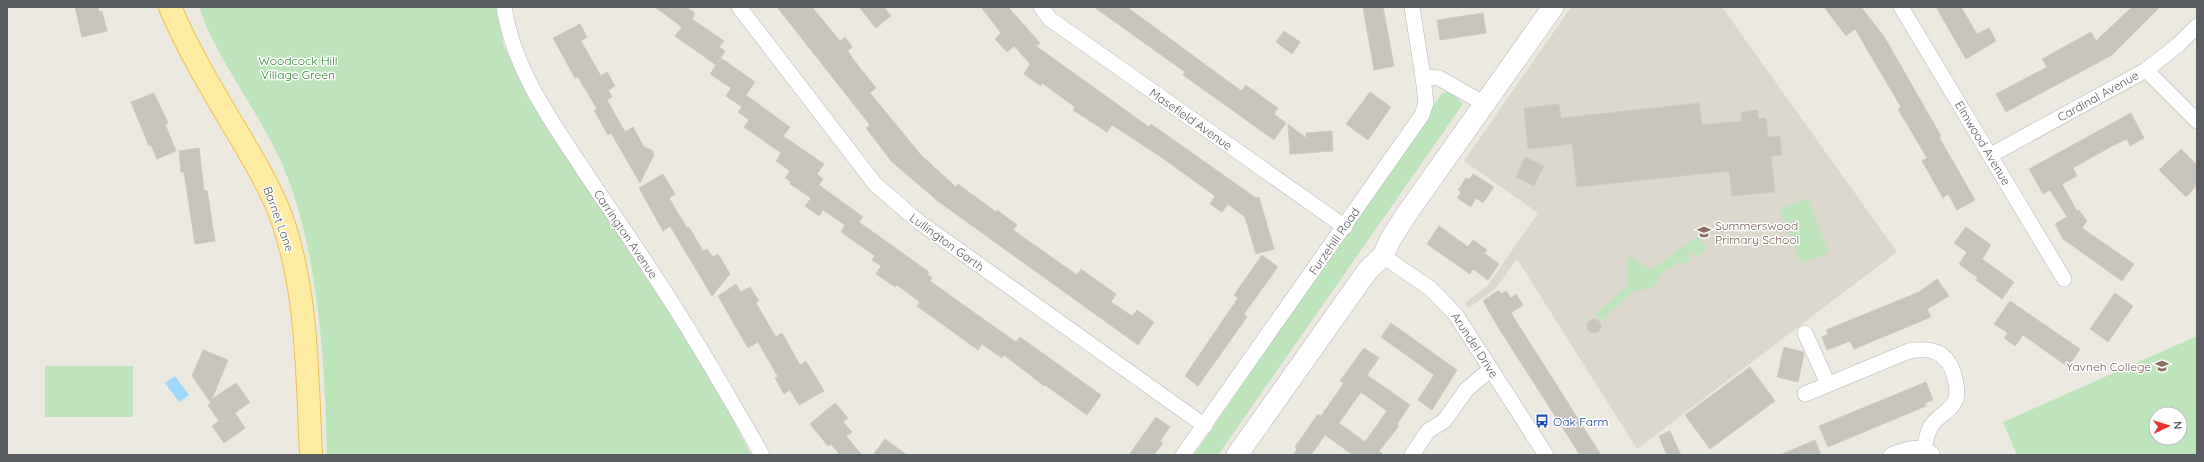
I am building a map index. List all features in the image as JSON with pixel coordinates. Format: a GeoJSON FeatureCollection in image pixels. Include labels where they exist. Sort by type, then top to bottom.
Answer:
{"type":"FeatureCollection","features":[{"type":"Feature","properties":{"kind":"main road","name":"Barnet Lane"},"geometry":{"type":"LineString","coordinates":[[170,7],[188,48],[264,178],[280,215],[296,268],[303,329],[311,455]]}},
{"type":"Feature","properties":{"kind":"street","name":"Carrington Avenue"},"geometry":{"type":"LineString","coordinates":[[504,7],[513,43],[529,84],[551,121],[649,267],[708,360],[762,455]]}},
{"type":"Feature","properties":{"kind":"street","name":"Lullington Garth"},"geometry":{"type":"LineString","coordinates":[[738,7],[875,184],[896,203],[926,227],[1205,426]]}},
{"type":"Feature","properties":{"kind":"street","name":"Masefield Avenue"},"geometry":{"type":"LineString","coordinates":[[1041,7],[1050,19],[1345,227]]}},
{"type":"Feature","properties":{"kind":"street","name":"Furzehill Road"},"geometry":{"type":"LineString","coordinates":[[1183,455],[1345,227],[1422,115],[1426,102],[1412,7]]}},
{"type":"Feature","properties":{"kind":"street"},"geometry":{"type":"LineString","coordinates":[[1237,455],[1368,270],[1383,256],[1390,240],[1408,212],[1553,7]]}},
{"type":"Feature","properties":{"kind":"street","name":"Elmwood Avenue"},"geometry":{"type":"LineString","coordinates":[[1901,7],[2064,279]]}},
{"type":"Feature","properties":{"kind":"street","name":"Cardinal Avenue"},"geometry":{"type":"LineString","coordinates":[[1990,155],[2146,70],[2178,45],[2197,26]]}},
{"type":"Feature","properties":{"kind":"street"},"geometry":{"type":"LineString","coordinates":[[2146,70],[2197,121]]}},
{"type":"Feature","properties":{"kind":"street"},"geometry":{"type":"LineString","coordinates":[[1423,77],[1439,78],[1485,104]]}},
{"type":"Feature","properties":{"kind":"street","name":"Arundel Drive"},"geometry":{"type":"LineString","coordinates":[[1383,256],[1445,301],[1456,315],[1546,455]]}},
{"type":"Feature","properties":{"kind":"street"},"geometry":{"type":"LineString","coordinates":[[1806,333],[1828,384]]}},
{"type":"Feature","properties":{"kind":"street"},"geometry":{"type":"LineString","coordinates":[[1805,394],[1910,351],[1923,349],[1934,351],[1945,356],[1952,366],[1957,383],[1956,398],[1950,411],[1932,425],[1928,452],[1913,447],[1891,455]]}},
{"type":"Feature","properties":{"kind":"street"},"geometry":{"type":"LineString","coordinates":[[1412,455],[1428,431],[1444,421],[1467,389],[1491,369]]}},
{"type":"Feature","properties":{"kind":"shaded area","name":"Summerswood Primary School"},"geometry":{"type":"Polygon","coordinates":[[[1571,7],[1722,7],[1897,252],[1637,449],[1517,259],[1496,288],[1469,308],[1465,303],[1488,285],[1538,213],[1464,161],[1571,7]]]}},
{"type":"Feature","properties":{"kind":"green space","name":"Woodcock Hill Village Green"},"geometry":{"type":"Polygon","coordinates":[[[199,7],[500,7],[503,44],[528,98],[711,376],[751,455],[327,455],[322,350],[318,313],[313,277],[298,208],[287,176],[272,142],[213,41],[199,7]]]}},
{"type":"Feature","properties":{"kind":"green space"},"geometry":{"type":"Polygon","coordinates":[[[1451,92],[1463,104],[1218,455],[1194,455],[1442,93],[1451,92]]]}},
{"type":"Feature","properties":{"kind":"green space"},"geometry":{"type":"Polygon","coordinates":[[[1808,198],[1829,253],[1801,263],[1780,209],[1808,198]]]}},
{"type":"Feature","properties":{"kind":"green space"},"geometry":{"type":"Polygon","coordinates":[[[1698,236],[1706,246],[1706,249],[1698,256],[1694,256],[1690,250],[1690,260],[1686,263],[1677,263],[1661,274],[1658,283],[1653,287],[1634,292],[1609,313],[1606,319],[1600,319],[1596,314],[1628,286],[1627,261],[1631,256],[1651,270],[1698,236]]]}},
{"type":"Feature","properties":{"kind":"green space","name":"Yavneh College"},"geometry":{"type":"Polygon","coordinates":[[[2197,336],[2197,455],[2017,455],[2003,422],[2197,336]]]}},
{"type":"Feature","properties":{"kind":"green space"},"geometry":{"type":"Polygon","coordinates":[[[45,366],[133,366],[133,417],[45,417],[45,366]]]}},
{"type":"Feature","properties":{"kind":"water"},"geometry":{"type":"Polygon","coordinates":[[[175,376],[189,395],[179,402],[165,383],[175,376]]]}},
{"type":"Feature","properties":{"kind":"building"},"geometry":{"type":"Polygon","coordinates":[[[75,7],[98,7],[99,12],[102,11],[107,31],[82,37],[75,7]]]}},
{"type":"Feature","properties":{"kind":"building"},"geometry":{"type":"Polygon","coordinates":[[[655,7],[686,7],[695,13],[692,19],[724,41],[719,47],[725,51],[716,65],[675,36],[682,27],[655,7]]]}},
{"type":"Feature","properties":{"kind":"building"},"geometry":{"type":"Polygon","coordinates":[[[777,7],[812,7],[840,41],[845,37],[852,47],[848,51],[876,88],[870,93],[921,155],[956,187],[958,184],[996,212],[997,210],[1017,225],[1013,230],[1077,275],[1081,269],[1116,294],[1111,302],[1132,316],[1137,310],[1154,322],[1138,345],[939,202],[892,162],[866,128],[870,125],[777,7]]]}},
{"type":"Feature","properties":{"kind":"building"},"geometry":{"type":"Polygon","coordinates":[[[859,7],[884,7],[891,16],[876,28],[859,7]]]}},
{"type":"Feature","properties":{"kind":"building"},"geometry":{"type":"Polygon","coordinates":[[[981,7],[1008,7],[1040,43],[1036,46],[1149,127],[1151,124],[1256,198],[1259,197],[1274,249],[1256,254],[1245,217],[1228,204],[1222,212],[1210,204],[1215,196],[1161,157],[1112,125],[1107,132],[1073,110],[1075,107],[1042,83],[1041,86],[1024,74],[1030,64],[1014,46],[1007,52],[995,39],[1001,33],[981,7]]]}},
{"type":"Feature","properties":{"kind":"building"},"geometry":{"type":"Polygon","coordinates":[[[1094,7],[1127,7],[1242,91],[1246,85],[1278,108],[1274,114],[1286,123],[1274,140],[1183,75],[1185,72],[1094,7]]]}},
{"type":"Feature","properties":{"kind":"building"},"geometry":{"type":"Polygon","coordinates":[[[1363,7],[1383,7],[1394,66],[1374,70],[1363,7]]]}},
{"type":"Feature","properties":{"kind":"building"},"geometry":{"type":"Polygon","coordinates":[[[1824,7],[1861,7],[1885,38],[1941,136],[1939,137],[1975,200],[1957,210],[1948,194],[1943,198],[1922,161],[1927,158],[1898,109],[1901,107],[1855,29],[1846,36],[1824,7]]]}},
{"type":"Feature","properties":{"kind":"building"},"geometry":{"type":"Polygon","coordinates":[[[1936,7],[1961,7],[1977,34],[1989,28],[1996,41],[1966,59],[1936,7]]]}},
{"type":"Feature","properties":{"kind":"building"},"geometry":{"type":"Polygon","coordinates":[[[2132,7],[2160,7],[2112,55],[2006,112],[1996,94],[2047,67],[2042,59],[2091,32],[2096,41],[2132,7]]]}},
{"type":"Feature","properties":{"kind":"building"},"geometry":{"type":"Polygon","coordinates":[[[1483,13],[1486,33],[1440,40],[1437,20],[1483,13]]]}},
{"type":"Feature","properties":{"kind":"building"},"geometry":{"type":"Polygon","coordinates":[[[580,24],[587,37],[581,41],[601,76],[607,72],[615,86],[608,90],[612,97],[607,100],[625,132],[633,127],[644,147],[652,150],[654,155],[640,183],[611,133],[608,135],[594,110],[597,109],[578,77],[575,78],[553,38],[580,24]]]}},
{"type":"Feature","properties":{"kind":"building"},"geometry":{"type":"Polygon","coordinates":[[[1284,31],[1300,42],[1292,54],[1276,42],[1284,31]]]}},
{"type":"Feature","properties":{"kind":"building"},"geometry":{"type":"Polygon","coordinates":[[[721,58],[755,82],[746,95],[790,127],[783,136],[824,164],[817,174],[823,179],[819,185],[863,217],[859,222],[929,272],[927,274],[932,278],[930,281],[1016,342],[1020,337],[1101,395],[1087,415],[1045,385],[1044,386],[1004,355],[1002,358],[982,344],[978,350],[917,306],[920,302],[897,285],[895,287],[876,274],[881,266],[872,260],[875,256],[841,232],[845,225],[823,210],[819,216],[805,206],[811,198],[790,184],[791,182],[785,178],[790,171],[776,161],[781,153],[744,127],[749,120],[738,112],[742,107],[726,96],[731,88],[710,74],[721,58]]]}},
{"type":"Feature","properties":{"kind":"building"},"geometry":{"type":"Polygon","coordinates":[[[1370,92],[1391,107],[1368,140],[1346,124],[1370,92]]]}},
{"type":"Feature","properties":{"kind":"building"},"geometry":{"type":"Polygon","coordinates":[[[154,93],[168,123],[165,124],[176,151],[157,159],[151,145],[149,146],[131,102],[154,93]]]}},
{"type":"Feature","properties":{"kind":"building"},"geometry":{"type":"Polygon","coordinates":[[[1699,103],[1702,125],[1742,121],[1741,112],[1758,110],[1758,119],[1766,118],[1768,137],[1780,136],[1782,155],[1771,156],[1775,192],[1732,196],[1729,171],[1577,187],[1572,144],[1528,149],[1524,108],[1559,104],[1561,118],[1699,103]]]}},
{"type":"Feature","properties":{"kind":"building"},"geometry":{"type":"Polygon","coordinates":[[[2131,113],[2144,138],[2130,146],[2127,139],[2112,146],[2073,168],[2077,176],[2062,184],[2077,211],[2079,210],[2087,221],[2082,228],[2134,264],[2122,281],[2063,239],[2055,224],[2067,217],[2050,190],[2043,194],[2029,169],[2131,113]]]}},
{"type":"Feature","properties":{"kind":"building"},"geometry":{"type":"Polygon","coordinates":[[[1288,124],[1306,138],[1306,133],[1332,131],[1333,151],[1290,154],[1288,124]]]}},
{"type":"Feature","properties":{"kind":"building"},"geometry":{"type":"Polygon","coordinates":[[[199,148],[204,191],[207,190],[215,241],[195,244],[184,172],[181,172],[179,151],[199,148]]]}},
{"type":"Feature","properties":{"kind":"building"},"geometry":{"type":"Polygon","coordinates":[[[2181,149],[2197,165],[2197,185],[2186,197],[2159,170],[2181,149]]]}},
{"type":"Feature","properties":{"kind":"building"},"geometry":{"type":"Polygon","coordinates":[[[1525,157],[1544,166],[1534,186],[1516,177],[1525,157]]]}},
{"type":"Feature","properties":{"kind":"building"},"geometry":{"type":"Polygon","coordinates":[[[663,174],[675,194],[669,198],[687,228],[689,227],[703,251],[707,249],[713,257],[718,254],[730,274],[712,296],[670,226],[663,231],[639,188],[663,174]]]}},
{"type":"Feature","properties":{"kind":"building"},"geometry":{"type":"Polygon","coordinates":[[[1473,174],[1494,187],[1483,203],[1476,198],[1471,207],[1457,198],[1461,192],[1458,190],[1466,178],[1469,179],[1473,174]]]}},
{"type":"Feature","properties":{"kind":"building"},"geometry":{"type":"Polygon","coordinates":[[[1439,226],[1468,247],[1473,240],[1487,250],[1484,253],[1499,264],[1488,280],[1473,269],[1470,274],[1427,244],[1439,226]]]}},
{"type":"Feature","properties":{"kind":"building"},"geometry":{"type":"Polygon","coordinates":[[[1966,227],[1991,245],[1982,259],[2014,282],[2002,299],[1976,280],[1978,278],[1959,264],[1967,252],[1954,243],[1966,227]]]}},
{"type":"Feature","properties":{"kind":"building"},"geometry":{"type":"Polygon","coordinates":[[[1262,255],[1278,267],[1244,314],[1247,317],[1198,386],[1185,376],[1238,298],[1234,295],[1262,255]]]}},
{"type":"Feature","properties":{"kind":"building"},"geometry":{"type":"Polygon","coordinates":[[[1937,279],[1949,296],[1927,309],[1931,317],[1854,349],[1850,341],[1827,350],[1822,337],[1828,334],[1826,330],[1919,292],[1937,279]]]}},
{"type":"Feature","properties":{"kind":"building"},"geometry":{"type":"Polygon","coordinates":[[[736,284],[741,292],[750,287],[759,301],[756,303],[776,337],[782,333],[800,365],[806,361],[824,391],[799,405],[790,390],[784,394],[775,378],[778,377],[758,342],[748,348],[718,296],[736,284]]]}},
{"type":"Feature","properties":{"kind":"building"},"geometry":{"type":"Polygon","coordinates":[[[1499,290],[1501,294],[1506,291],[1511,298],[1516,294],[1523,305],[1511,313],[1601,455],[1580,455],[1498,327],[1483,301],[1499,290]]]}},
{"type":"Feature","properties":{"kind":"building"},"geometry":{"type":"Polygon","coordinates":[[[2115,293],[2133,306],[2108,342],[2090,329],[2115,293]]]}},
{"type":"Feature","properties":{"kind":"building"},"geometry":{"type":"Polygon","coordinates":[[[2010,301],[2080,349],[2068,367],[2023,335],[2015,346],[2004,338],[2008,333],[1994,324],[2010,301]]]}},
{"type":"Feature","properties":{"kind":"building"},"geometry":{"type":"Polygon","coordinates":[[[1591,319],[1597,319],[1601,323],[1601,329],[1597,333],[1591,333],[1587,329],[1587,323],[1591,319]]]}},
{"type":"Feature","properties":{"kind":"building"},"geometry":{"type":"Polygon","coordinates":[[[1391,323],[1457,370],[1432,410],[1418,400],[1434,375],[1381,337],[1391,323]]]}},
{"type":"Feature","properties":{"kind":"building"},"geometry":{"type":"Polygon","coordinates":[[[1784,347],[1803,352],[1804,354],[1798,382],[1777,377],[1784,347]]]}},
{"type":"Feature","properties":{"kind":"building"},"geometry":{"type":"Polygon","coordinates":[[[1364,348],[1379,358],[1367,375],[1410,405],[1397,424],[1399,426],[1379,451],[1384,455],[1353,455],[1325,435],[1311,455],[1293,455],[1297,449],[1295,447],[1318,414],[1321,416],[1344,383],[1340,381],[1364,348]],[[1361,392],[1339,423],[1365,442],[1387,411],[1361,392]]]}},
{"type":"Feature","properties":{"kind":"building"},"geometry":{"type":"Polygon","coordinates":[[[203,350],[228,360],[212,399],[236,383],[250,402],[235,413],[245,428],[224,443],[212,426],[219,421],[208,405],[211,403],[192,376],[203,350]]]}},
{"type":"Feature","properties":{"kind":"building"},"geometry":{"type":"Polygon","coordinates":[[[1750,367],[1775,401],[1710,449],[1685,415],[1750,367]]]}},
{"type":"Feature","properties":{"kind":"building"},"geometry":{"type":"Polygon","coordinates":[[[1926,382],[1933,400],[1925,403],[1926,406],[1828,447],[1819,426],[1926,382]]]}},
{"type":"Feature","properties":{"kind":"building"},"geometry":{"type":"Polygon","coordinates":[[[835,403],[848,418],[843,422],[852,432],[846,436],[862,455],[840,455],[831,444],[828,446],[810,424],[835,403]]]}},
{"type":"Feature","properties":{"kind":"building"},"geometry":{"type":"Polygon","coordinates":[[[1156,417],[1170,427],[1160,441],[1163,443],[1154,455],[1129,455],[1156,417]]]}},
{"type":"Feature","properties":{"kind":"building"},"geometry":{"type":"Polygon","coordinates":[[[1670,431],[1681,455],[1667,455],[1659,436],[1670,431]]]}},
{"type":"Feature","properties":{"kind":"building"},"geometry":{"type":"Polygon","coordinates":[[[885,439],[907,455],[873,455],[885,439]]]}},
{"type":"Feature","properties":{"kind":"building"},"geometry":{"type":"Polygon","coordinates":[[[1815,440],[1821,455],[1780,455],[1815,440]]]}},
{"type":"Feature","properties":{"kind":"place","name":"Summerswood Primary School"},"geometry":{"type":"Point","coordinates":[1704,232]}},
{"type":"Feature","properties":{"kind":"place","name":"Yavneh College"},"geometry":{"type":"Point","coordinates":[2162,366]}},
{"type":"Feature","properties":{"kind":"place","name":"Oak Farm"},"geometry":{"type":"Point","coordinates":[1542,421]}}]}
